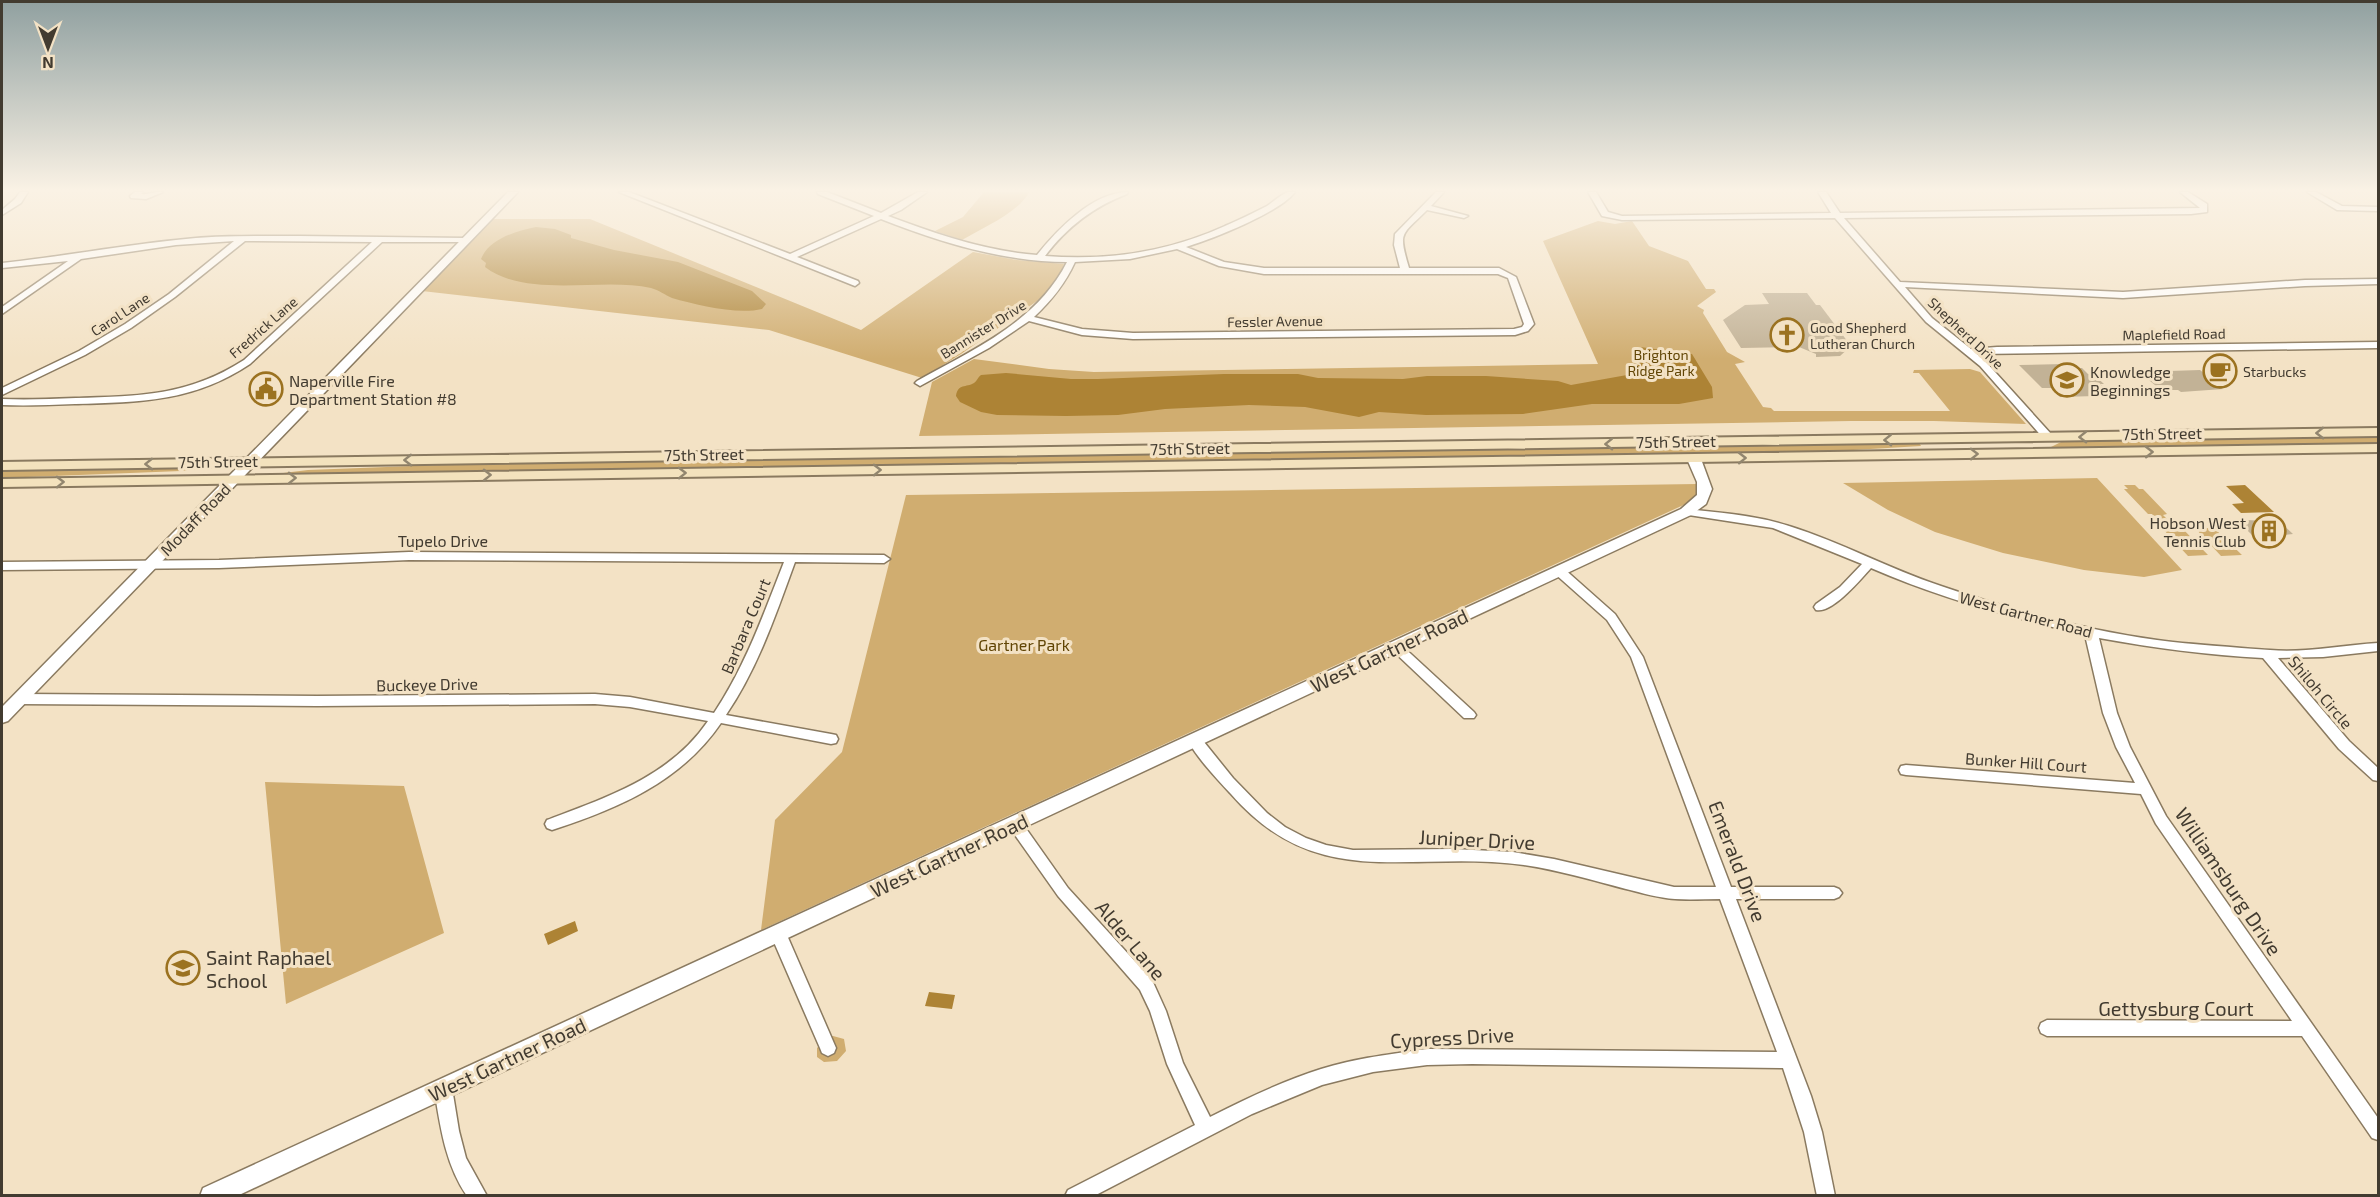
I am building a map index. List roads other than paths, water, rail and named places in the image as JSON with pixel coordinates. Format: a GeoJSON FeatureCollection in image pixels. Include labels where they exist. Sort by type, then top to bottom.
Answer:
{"type":"FeatureCollection","features":[{"type":"Feature","properties":{"kind":"main road","name":"75th Street"},"geometry":{"type":"LineString","coordinates":[[2,466],[2379,432]]}},
{"type":"Feature","properties":{"kind":"main road"},"geometry":{"type":"LineString","coordinates":[[2028,454],[2049,442],[2048,437]]}},
{"type":"Feature","properties":{"kind":"main road","name":"75th Street"},"geometry":{"type":"LineString","coordinates":[[2,483],[2379,448]]}},
{"type":"Feature","properties":{"kind":"street"},"geometry":{"type":"LineString","coordinates":[[2,265],[77,258],[139,248]]}},
{"type":"Feature","properties":{"kind":"street","name":"Carol Lane"},"geometry":{"type":"LineString","coordinates":[[2,392],[69,360],[131,325],[231,248]]}},
{"type":"Feature","properties":{"kind":"street","name":"Fredrick Lane"},"geometry":{"type":"LineString","coordinates":[[2,402],[143,399],[177,393],[208,383],[247,362],[370,248]]}},
{"type":"Feature","properties":{"kind":"street","name":"Modaff Road"},"geometry":{"type":"LineString","coordinates":[[2,717],[458,248]]}},
{"type":"Feature","properties":{"kind":"street"},"geometry":{"type":"LineString","coordinates":[[763,248],[855,283]]}},
{"type":"Feature","properties":{"kind":"street"},"geometry":{"type":"LineString","coordinates":[[789,258],[811,248]]}},
{"type":"Feature","properties":{"kind":"street"},"geometry":{"type":"LineString","coordinates":[[979,248],[1004,254],[1072,260],[1132,256],[1175,248]]}},
{"type":"Feature","properties":{"kind":"street"},"geometry":{"type":"LineString","coordinates":[[1039,258],[1046,248]]}},
{"type":"Feature","properties":{"kind":"street"},"geometry":{"type":"LineString","coordinates":[[1181,248],[1203,258],[1252,270],[1405,271],[1399,248]]}},
{"type":"Feature","properties":{"kind":"street","name":"Shepherd Drive"},"geometry":{"type":"LineString","coordinates":[[1866,248],[1929,320],[1970,352],[2048,437]]}},
{"type":"Feature","properties":{"kind":"street"},"geometry":{"type":"LineString","coordinates":[[2,311],[77,258]]}},
{"type":"Feature","properties":{"kind":"street","name":"Bannister Drive"},"geometry":{"type":"LineString","coordinates":[[921,383],[1027,318],[1057,289],[1072,260]]}},
{"type":"Feature","properties":{"kind":"street","name":"Fessler Avenue"},"geometry":{"type":"LineString","coordinates":[[1027,318],[1082,332],[1133,336],[1515,332],[1525,329],[1529,321],[1514,280],[1508,274],[1490,270],[1405,271]]}},
{"type":"Feature","properties":{"kind":"street"},"geometry":{"type":"LineString","coordinates":[[1897,284],[2123,295],[2306,283],[2379,281]]}},
{"type":"Feature","properties":{"kind":"street","name":"Maplefield Road"},"geometry":{"type":"LineString","coordinates":[[1970,352],[2379,345]]}},
{"type":"Feature","properties":{"kind":"street","name":"West Gartner Road"},"geometry":{"type":"LineString","coordinates":[[211,1196],[1686,512],[1700,501],[1706,491],[1704,479],[1694,459]]}},
{"type":"Feature","properties":{"kind":"street","name":"West Gartner Road"},"geometry":{"type":"LineString","coordinates":[[1686,512],[1772,524],[1956,595],[2020,615],[2091,632],[2178,646],[2266,652],[2316,652],[2379,646]]}},
{"type":"Feature","properties":{"kind":"street","name":"Tupelo Drive"},"geometry":{"type":"LineString","coordinates":[[2,566],[219,564],[399,556],[884,559]]}},
{"type":"Feature","properties":{"kind":"street","name":"Barbara Court"},"geometry":{"type":"LineString","coordinates":[[552,824],[622,796],[665,773],[693,747],[717,717],[738,685],[758,646],[791,558]]}},
{"type":"Feature","properties":{"kind":"street"},"geometry":{"type":"LineString","coordinates":[[1820,607],[1845,590],[1870,562]]}},
{"type":"Feature","properties":{"kind":"street","name":"Emerald Drive"},"geometry":{"type":"LineString","coordinates":[[1558,570],[1611,617],[1637,657],[1788,1060],[1813,1132],[1826,1196]]}},
{"type":"Feature","properties":{"kind":"street","name":"Williamsburg Drive"},"geometry":{"type":"LineString","coordinates":[[2091,632],[2098,673],[2110,713],[2143,789],[2181,852],[2379,1132]]}},
{"type":"Feature","properties":{"kind":"street"},"geometry":{"type":"LineString","coordinates":[[1395,646],[1469,715]]}},
{"type":"Feature","properties":{"kind":"street","name":"Shiloh Circle"},"geometry":{"type":"LineString","coordinates":[[2266,652],[2344,745],[2379,776]]}},
{"type":"Feature","properties":{"kind":"street","name":"Buckeye Drive"},"geometry":{"type":"LineString","coordinates":[[19,699],[317,701],[595,699],[630,702],[831,739]]}},
{"type":"Feature","properties":{"kind":"street","name":"Juniper Drive"},"geometry":{"type":"LineString","coordinates":[[1195,741],[1265,822],[1299,842],[1334,854],[1512,858],[1572,868],[1648,889],[1674,893],[1834,893]]}},
{"type":"Feature","properties":{"kind":"street","name":"Bunker Hill Court"},"geometry":{"type":"LineString","coordinates":[[1906,770],[2143,789]]}},
{"type":"Feature","properties":{"kind":"street","name":"Alder Lane"},"geometry":{"type":"LineString","coordinates":[[1015,824],[1064,892],[1146,985],[1175,1064],[1206,1128]]}},
{"type":"Feature","properties":{"kind":"street"},"geometry":{"type":"LineString","coordinates":[[778,933],[828,1048]]}},
{"type":"Feature","properties":{"kind":"street","name":"Gettysburg Court"},"geometry":{"type":"LineString","coordinates":[[2047,1028],[2306,1029]]}},
{"type":"Feature","properties":{"kind":"street","name":"Cypress Drive"},"geometry":{"type":"LineString","coordinates":[[1074,1196],[1281,1092],[1320,1077],[1373,1064],[1427,1057],[1472,1056],[1788,1060]]}},
{"type":"Feature","properties":{"kind":"street"},"geometry":{"type":"LineString","coordinates":[[443,1089],[457,1161],[466,1181],[478,1196]]}},
{"type":"Feature","properties":{"kind":"place","name":"Good Shepherd Lutheran Church"},"geometry":{"type":"Point","coordinates":[1787,335]}},
{"type":"Feature","properties":{"kind":"place","name":"Starbucks"},"geometry":{"type":"Point","coordinates":[2220,371]}},
{"type":"Feature","properties":{"kind":"place","name":"Knowledge Beginnings"},"geometry":{"type":"Point","coordinates":[2067,380]}},
{"type":"Feature","properties":{"kind":"place","name":"Naperville Fire Department Station #8"},"geometry":{"type":"Point","coordinates":[266,389]}},
{"type":"Feature","properties":{"kind":"place","name":"Hobson West Tennis Club"},"geometry":{"type":"Point","coordinates":[2269,531]}},
{"type":"Feature","properties":{"kind":"place","name":"Saint Raphael School"},"geometry":{"type":"Point","coordinates":[183,968]}},
{"type":"Feature","properties":{"kind":"park label","name":"Brighton Ridge Park"},"geometry":{"type":"Point","coordinates":[1661,362]}},
{"type":"Feature","properties":{"kind":"park label","name":"Gartner Park"},"geometry":{"type":"Point","coordinates":[1024,644]}}]}
